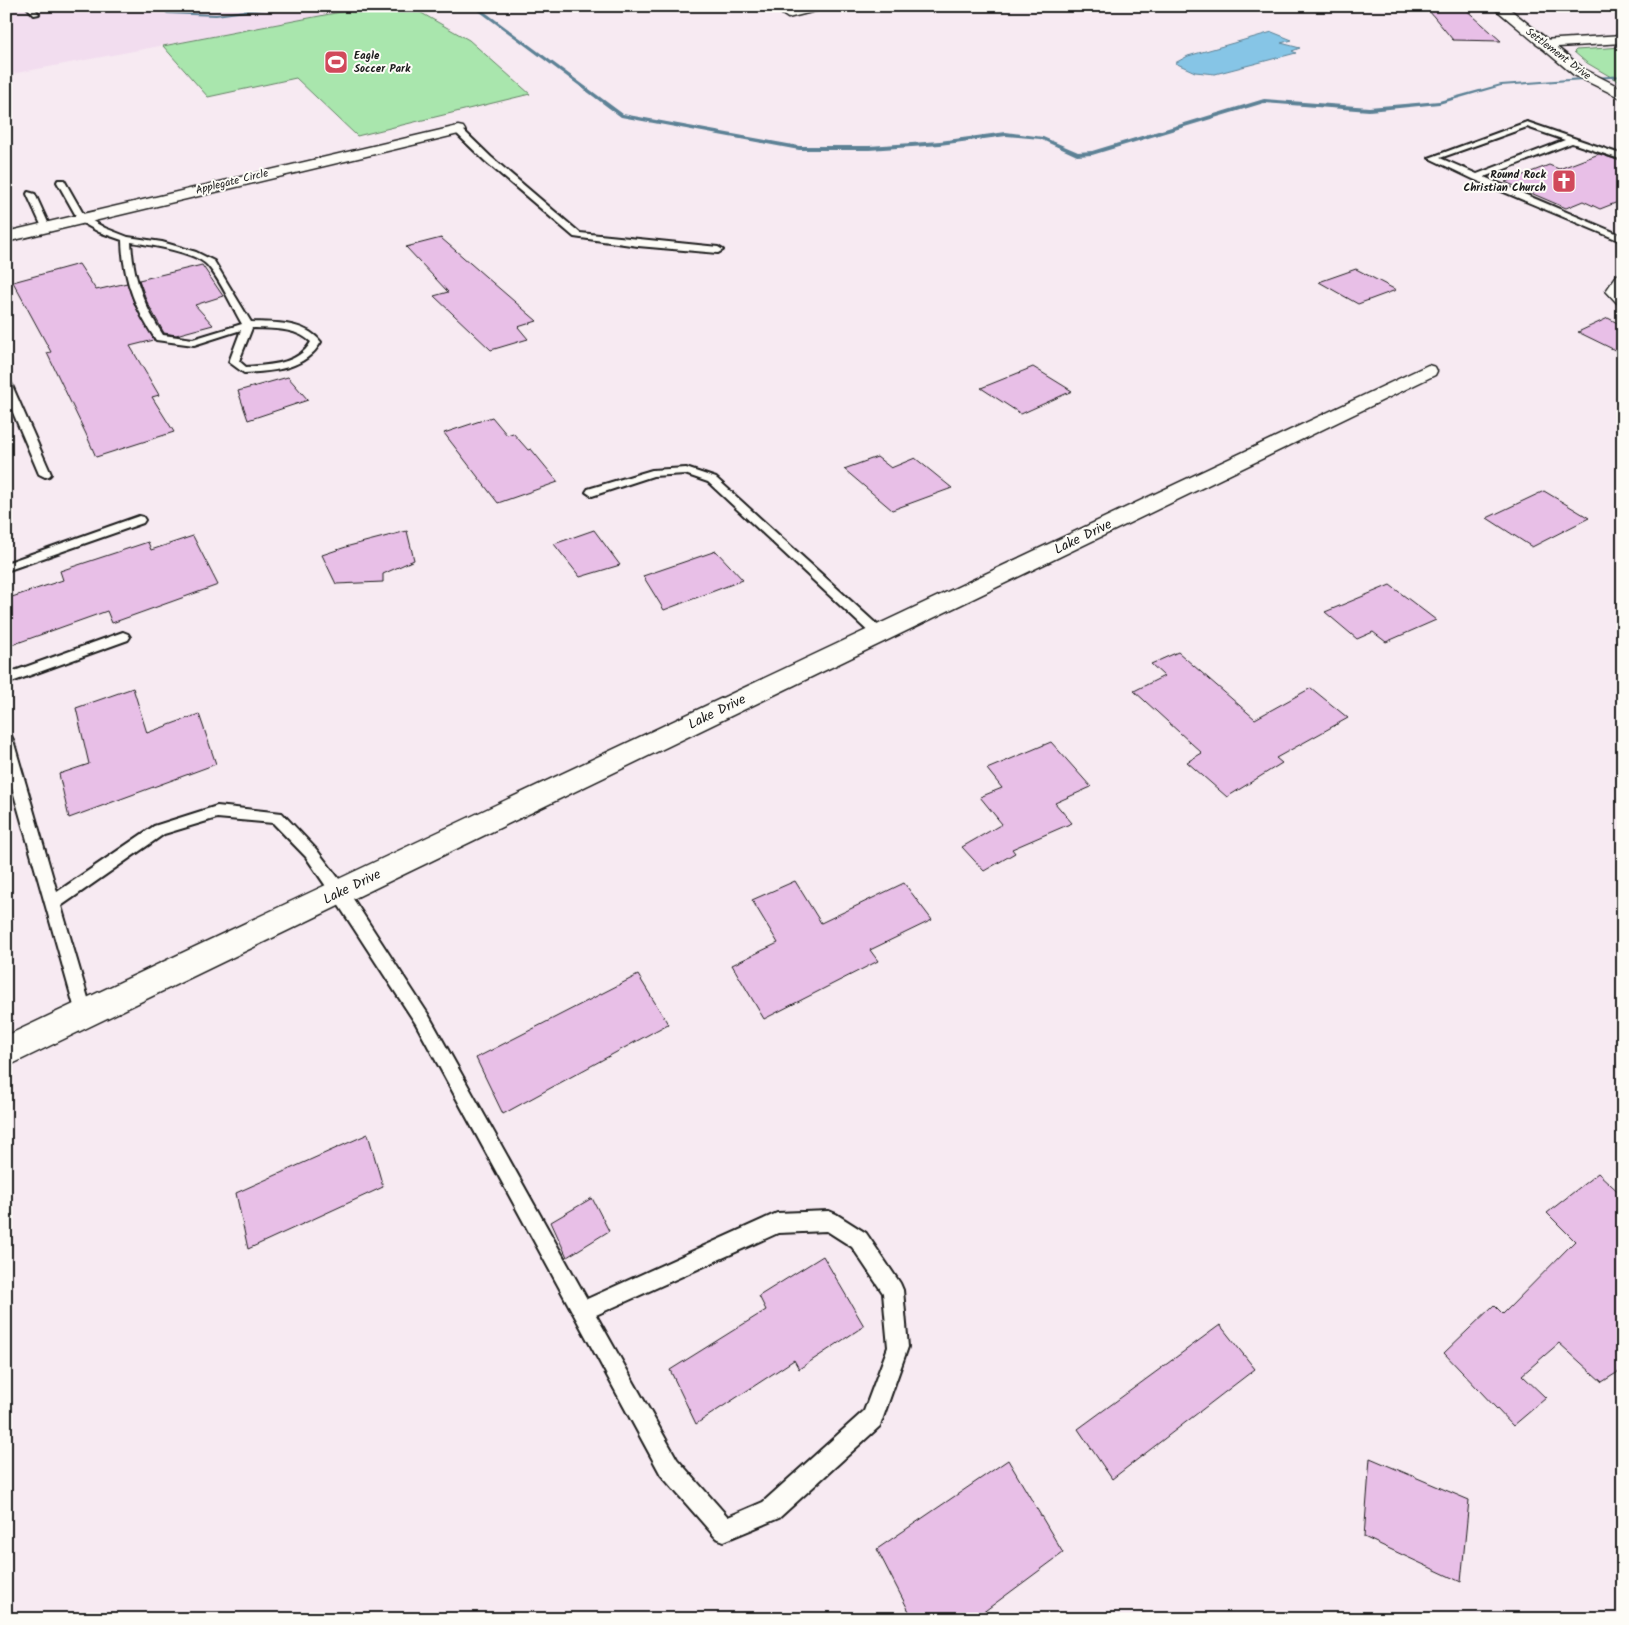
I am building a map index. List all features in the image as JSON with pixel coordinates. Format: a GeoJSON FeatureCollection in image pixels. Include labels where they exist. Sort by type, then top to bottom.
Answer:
{"type":"FeatureCollection","features":[{"type":"Feature","properties":{"kind":"street"},"geometry":{"type":"LineString","coordinates":[[800,21],[784,12],[820,6]]}},
{"type":"Feature","properties":{"kind":"street","name":"Settlement Drive"},"geometry":{"type":"LineString","coordinates":[[1498,6],[1542,44],[1575,69],[1622,95]]}},
{"type":"Feature","properties":{"kind":"street"},"geometry":{"type":"LineString","coordinates":[[1542,44],[1623,39]]}},
{"type":"Feature","properties":{"kind":"street","name":"Applegate Circle"},"geometry":{"type":"LineString","coordinates":[[6,237],[458,130]]}},
{"type":"Feature","properties":{"kind":"street"},"geometry":{"type":"LineString","coordinates":[[1623,279],[1615,291],[1623,299]]}},
{"type":"Feature","properties":{"kind":"street","name":"Lake Drive"},"geometry":{"type":"LineString","coordinates":[[6,1052],[1428,371]]}},
{"type":"Feature","properties":{"kind":"lane"},"geometry":{"type":"LineString","coordinates":[[29,6],[36,14]]}},
{"type":"Feature","properties":{"kind":"lane"},"geometry":{"type":"LineString","coordinates":[[1623,158],[1527,124],[1433,158],[1623,239]]}},
{"type":"Feature","properties":{"kind":"lane"},"geometry":{"type":"LineString","coordinates":[[458,130],[488,159],[577,235],[638,243],[718,250]]}},
{"type":"Feature","properties":{"kind":"lane"},"geometry":{"type":"LineString","coordinates":[[1476,177],[1572,140]]}},
{"type":"Feature","properties":{"kind":"lane"},"geometry":{"type":"LineString","coordinates":[[61,182],[82,219],[102,230],[126,239],[162,245],[192,254],[211,263],[248,325]]}},
{"type":"Feature","properties":{"kind":"lane"},"geometry":{"type":"LineString","coordinates":[[31,194],[46,228]]}},
{"type":"Feature","properties":{"kind":"lane"},"geometry":{"type":"LineString","coordinates":[[126,239],[130,283],[142,311],[160,338],[194,342],[248,325],[284,326],[310,335],[316,342],[313,351],[301,360],[273,368],[244,370],[234,362],[248,325]]}},
{"type":"Feature","properties":{"kind":"lane"},"geometry":{"type":"LineString","coordinates":[[6,383],[45,474]]}},
{"type":"Feature","properties":{"kind":"lane"},"geometry":{"type":"LineString","coordinates":[[592,492],[652,473],[686,471],[712,480],[879,634]]}},
{"type":"Feature","properties":{"kind":"lane"},"geometry":{"type":"LineString","coordinates":[[6,567],[139,520]]}},
{"type":"Feature","properties":{"kind":"lane"},"geometry":{"type":"LineString","coordinates":[[6,679],[122,637]]}},
{"type":"Feature","properties":{"kind":"lane"},"geometry":{"type":"LineString","coordinates":[[6,740],[84,1015]]}},
{"type":"Feature","properties":{"kind":"lane"},"geometry":{"type":"LineString","coordinates":[[52,903],[159,830],[217,812],[277,817],[311,853],[340,893],[422,1019],[669,1467],[724,1530],[771,1510],[872,1418],[898,1348],[893,1290],[859,1240],[829,1221],[777,1223],[583,1311]]}},
{"type":"Feature","properties":{"kind":"shaded area"},"geometry":{"type":"Polygon","coordinates":[[[6,6],[372,6],[6,75],[6,6]]]}},
{"type":"Feature","properties":{"kind":"green space","name":"Eagle Soccer Park"},"geometry":{"type":"Polygon","coordinates":[[[372,6],[409,6],[469,40],[530,94],[357,136],[296,78],[208,97],[163,46],[372,6]]]}},
{"type":"Feature","properties":{"kind":"green space"},"geometry":{"type":"Polygon","coordinates":[[[1623,47],[1623,84],[1587,63],[1574,52],[1576,50],[1623,47]]]}},
{"type":"Feature","properties":{"kind":"water"},"geometry":{"type":"Polygon","coordinates":[[[1272,32],[1292,40],[1281,43],[1300,48],[1292,51],[1296,53],[1215,74],[1195,72],[1175,63],[1188,56],[1272,32]]]}},
{"type":"Feature","properties":{"kind":"building"},"geometry":{"type":"Polygon","coordinates":[[[1425,6],[1463,7],[1501,41],[1453,40],[1425,6]]]}},
{"type":"Feature","properties":{"kind":"building","name":"Round Rock Christian Church"},"geometry":{"type":"Polygon","coordinates":[[[1599,154],[1623,162],[1623,200],[1600,209],[1583,201],[1566,208],[1505,182],[1549,165],[1559,169],[1599,154]]]}},
{"type":"Feature","properties":{"kind":"building"},"geometry":{"type":"Polygon","coordinates":[[[441,238],[537,321],[518,327],[528,339],[491,350],[434,296],[448,292],[406,247],[441,238]]]}},
{"type":"Feature","properties":{"kind":"building"},"geometry":{"type":"Polygon","coordinates":[[[79,264],[96,290],[127,283],[135,306],[154,340],[130,346],[159,395],[152,397],[174,432],[96,457],[47,353],[51,352],[13,282],[79,264]]]}},
{"type":"Feature","properties":{"kind":"building"},"geometry":{"type":"Polygon","coordinates":[[[202,265],[223,296],[195,305],[213,325],[176,335],[164,333],[147,302],[139,280],[202,265]]]}},
{"type":"Feature","properties":{"kind":"building"},"geometry":{"type":"Polygon","coordinates":[[[1356,269],[1396,290],[1358,304],[1319,282],[1356,269]]]}},
{"type":"Feature","properties":{"kind":"building"},"geometry":{"type":"Polygon","coordinates":[[[1608,318],[1623,326],[1623,354],[1578,332],[1608,318]]]}},
{"type":"Feature","properties":{"kind":"building"},"geometry":{"type":"Polygon","coordinates":[[[1033,367],[1072,391],[1021,414],[981,388],[1033,367]]]}},
{"type":"Feature","properties":{"kind":"building"},"geometry":{"type":"Polygon","coordinates":[[[288,377],[308,400],[248,420],[238,391],[288,377]]]}},
{"type":"Feature","properties":{"kind":"building"},"geometry":{"type":"Polygon","coordinates":[[[492,417],[507,435],[513,433],[528,450],[531,449],[558,482],[498,503],[444,433],[492,417]]]}},
{"type":"Feature","properties":{"kind":"building"},"geometry":{"type":"Polygon","coordinates":[[[877,457],[891,468],[915,458],[952,488],[892,510],[844,469],[877,457]]]}},
{"type":"Feature","properties":{"kind":"building"},"geometry":{"type":"Polygon","coordinates":[[[1544,491],[1589,518],[1532,547],[1487,518],[1544,491]]]}},
{"type":"Feature","properties":{"kind":"building"},"geometry":{"type":"Polygon","coordinates":[[[594,530],[620,565],[580,577],[554,544],[594,530]]]}},
{"type":"Feature","properties":{"kind":"building"},"geometry":{"type":"Polygon","coordinates":[[[407,531],[414,560],[383,574],[383,582],[336,584],[322,555],[407,531]]]}},
{"type":"Feature","properties":{"kind":"building"},"geometry":{"type":"Polygon","coordinates":[[[193,536],[218,585],[112,623],[107,611],[6,647],[6,599],[63,580],[60,571],[148,542],[151,550],[193,536]]]}},
{"type":"Feature","properties":{"kind":"building"},"geometry":{"type":"Polygon","coordinates":[[[716,551],[743,580],[664,610],[643,576],[716,551]]]}},
{"type":"Feature","properties":{"kind":"building"},"geometry":{"type":"Polygon","coordinates":[[[1390,585],[1436,620],[1386,642],[1373,632],[1357,639],[1325,612],[1390,585]]]}},
{"type":"Feature","properties":{"kind":"building"},"geometry":{"type":"Polygon","coordinates":[[[1178,652],[1255,719],[1311,688],[1348,718],[1276,758],[1282,763],[1227,797],[1187,762],[1202,753],[1134,691],[1164,676],[1151,664],[1178,652]]]}},
{"type":"Feature","properties":{"kind":"building"},"geometry":{"type":"Polygon","coordinates":[[[133,688],[147,733],[199,714],[216,764],[69,818],[59,774],[89,764],[76,708],[133,688]]]}},
{"type":"Feature","properties":{"kind":"building"},"geometry":{"type":"Polygon","coordinates":[[[1051,742],[1091,787],[1055,803],[1072,823],[1012,849],[1015,853],[984,871],[962,847],[1002,824],[980,797],[1002,788],[987,769],[1051,742]]]}},
{"type":"Feature","properties":{"kind":"building"},"geometry":{"type":"Polygon","coordinates":[[[795,881],[821,923],[904,883],[932,920],[870,950],[878,961],[764,1019],[732,965],[778,943],[752,900],[795,881]]]}},
{"type":"Feature","properties":{"kind":"building"},"geometry":{"type":"Polygon","coordinates":[[[638,975],[668,1024],[503,1114],[476,1058],[638,975]]]}},
{"type":"Feature","properties":{"kind":"building"},"geometry":{"type":"Polygon","coordinates":[[[368,1134],[383,1187],[248,1249],[236,1193],[368,1134]]]}},
{"type":"Feature","properties":{"kind":"building"},"geometry":{"type":"Polygon","coordinates":[[[1598,1173],[1623,1196],[1623,1369],[1602,1382],[1559,1343],[1522,1375],[1546,1398],[1513,1426],[1444,1353],[1494,1305],[1503,1314],[1575,1241],[1547,1213],[1598,1173]]]}},
{"type":"Feature","properties":{"kind":"building"},"geometry":{"type":"Polygon","coordinates":[[[592,1198],[609,1231],[567,1257],[551,1222],[592,1198]]]}},
{"type":"Feature","properties":{"kind":"building"},"geometry":{"type":"Polygon","coordinates":[[[823,1256],[864,1326],[799,1369],[794,1360],[696,1424],[670,1370],[766,1310],[759,1296],[823,1256]]]}},
{"type":"Feature","properties":{"kind":"building"},"geometry":{"type":"Polygon","coordinates":[[[1220,1325],[1255,1369],[1112,1479],[1078,1429],[1220,1325]]]}},
{"type":"Feature","properties":{"kind":"building"},"geometry":{"type":"Polygon","coordinates":[[[1370,1458],[1469,1500],[1461,1582],[1364,1537],[1370,1458]]]}},
{"type":"Feature","properties":{"kind":"building"},"geometry":{"type":"Polygon","coordinates":[[[1008,1460],[1063,1553],[974,1619],[913,1619],[877,1549],[1008,1460]]]}},
{"type":"Feature","properties":{"kind":"waterway"},"geometry":{"type":"LineString","coordinates":[[160,6],[167,13],[216,15],[289,6]]}},
{"type":"Feature","properties":{"kind":"waterway"},"geometry":{"type":"LineString","coordinates":[[474,6],[621,115],[799,148],[869,148],[940,143],[1006,134],[1041,138],[1077,154],[1092,153],[1264,101],[1369,109],[1439,102],[1501,85],[1623,76]]}},
{"type":"Feature","properties":{"kind":"place","name":"Eagle Soccer Park"},"geometry":{"type":"Point","coordinates":[336,62]}},
{"type":"Feature","properties":{"kind":"place","name":"Round Rock Christian Church"},"geometry":{"type":"Point","coordinates":[1564,181]}}]}
